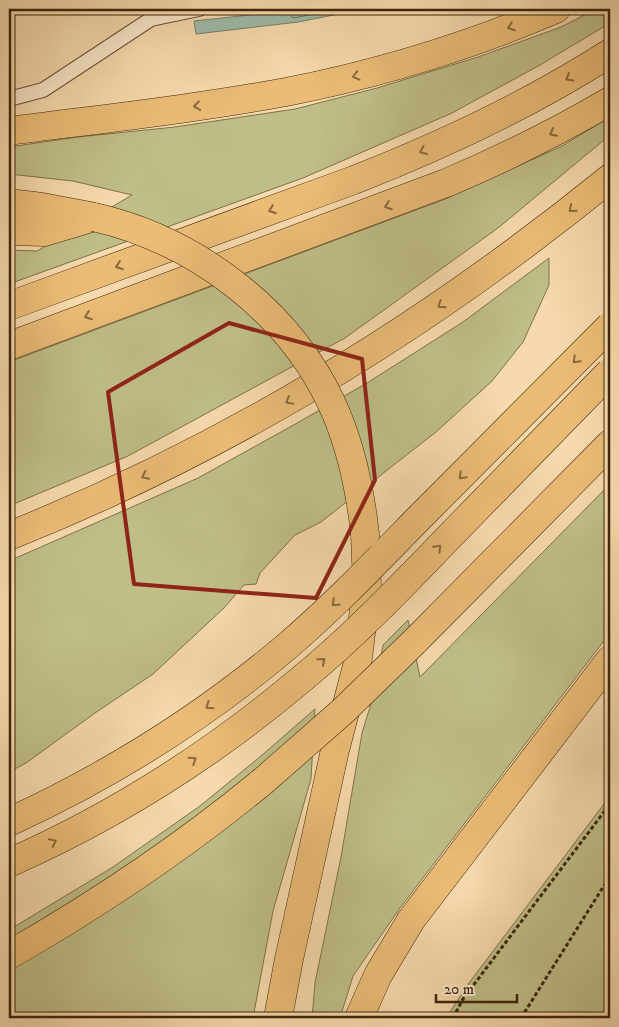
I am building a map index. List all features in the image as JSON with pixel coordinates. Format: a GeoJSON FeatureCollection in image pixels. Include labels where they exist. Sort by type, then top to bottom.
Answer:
{"type":"FeatureCollection","features":[{"type":"Feature","properties":{"kind":"highway"},"geometry":{"type":"LineString","coordinates":[[9,132],[207,105],[324,83],[431,55],[556,9]]}},
{"type":"Feature","properties":{"kind":"highway"},"geometry":{"type":"LineString","coordinates":[[9,306],[344,184],[404,160],[507,112],[552,88],[610,53]]}},
{"type":"Feature","properties":{"kind":"highway"},"geometry":{"type":"LineString","coordinates":[[9,346],[438,186],[510,155],[578,120],[610,101]]}},
{"type":"Feature","properties":{"kind":"highway"},"geometry":{"type":"LineString","coordinates":[[9,536],[83,505],[156,471],[218,440],[305,392],[389,340],[471,284],[551,226],[610,178]]}},
{"type":"Feature","properties":{"kind":"highway"},"geometry":{"type":"LineString","coordinates":[[9,203],[94,217],[140,230],[193,257],[226,277],[270,315],[284,330],[309,363],[339,420],[357,480],[365,534],[367,585],[357,666],[335,750],[289,959],[278,1018]]}},
{"type":"Feature","properties":{"kind":"highway"},"geometry":{"type":"LineString","coordinates":[[9,230],[44,232],[94,217]]}},
{"type":"Feature","properties":{"kind":"highway"},"geometry":{"type":"LineString","coordinates":[[9,822],[83,785],[154,744],[242,683],[285,648],[351,587],[610,326]]}},
{"type":"Feature","properties":{"kind":"highway"},"geometry":{"type":"LineString","coordinates":[[9,862],[77,830],[132,800],[219,743],[298,682],[367,620],[610,372]]}},
{"type":"Feature","properties":{"kind":"highway"},"geometry":{"type":"LineString","coordinates":[[9,955],[125,883],[192,836],[262,782],[349,706],[610,444]]}},
{"type":"Feature","properties":{"kind":"highway"},"geometry":{"type":"LineString","coordinates":[[359,1018],[378,974],[411,920],[610,660]]}},
{"type":"Feature","properties":{"kind":"lane"},"geometry":{"type":"LineString","coordinates":[[9,99],[43,90],[151,20],[198,9]]}},
{"type":"Feature","properties":{"kind":"path"},"geometry":{"type":"LineString","coordinates":[[453,1018],[463,999],[610,804]]}},
{"type":"Feature","properties":{"kind":"path"},"geometry":{"type":"LineString","coordinates":[[521,1018],[610,876]]}},
{"type":"Feature","properties":{"kind":"highlighted area"},"geometry":{"type":"Polygon","coordinates":[[[229,323],[362,359],[375,480],[316,598],[134,584],[108,392],[229,323]]]}},
{"type":"Feature","properties":{"kind":"shaded area"},"geometry":{"type":"Polygon","coordinates":[[[596,9],[610,9],[610,23],[540,65],[452,113],[303,178],[9,284],[9,250],[37,251],[132,195],[73,181],[9,174],[9,147],[78,137],[175,127],[295,109],[377,88],[478,57],[561,27],[596,9]]]}},
{"type":"Feature","properties":{"kind":"shaded area"},"geometry":{"type":"Polygon","coordinates":[[[610,117],[610,135],[498,228],[345,338],[128,456],[9,506],[9,362],[448,198],[562,146],[610,117]]]}},
{"type":"Feature","properties":{"kind":"shaded area"},"geometry":{"type":"Polygon","coordinates":[[[549,258],[549,285],[523,342],[492,381],[436,432],[321,522],[295,535],[260,573],[256,584],[244,585],[224,608],[153,674],[26,763],[9,772],[9,561],[198,478],[290,427],[367,383],[463,322],[549,258]]]}},
{"type":"Feature","properties":{"kind":"shaded area"},"geometry":{"type":"Polygon","coordinates":[[[610,484],[610,633],[400,908],[353,976],[340,1018],[312,1018],[315,983],[341,857],[362,733],[375,691],[383,645],[408,620],[420,677],[610,484]]]}},
{"type":"Feature","properties":{"kind":"shaded area"},"geometry":{"type":"Polygon","coordinates":[[[315,709],[311,779],[273,911],[253,1018],[9,1018],[9,930],[113,867],[200,806],[315,709]]]}},
{"type":"Feature","properties":{"kind":"shaded area"},"geometry":{"type":"Polygon","coordinates":[[[610,796],[610,1018],[446,1018],[469,983],[610,796]]]}},
{"type":"Feature","properties":{"kind":"water"},"geometry":{"type":"Polygon","coordinates":[[[305,9],[364,9],[298,22],[196,34],[194,21],[305,9]]]}}]}
